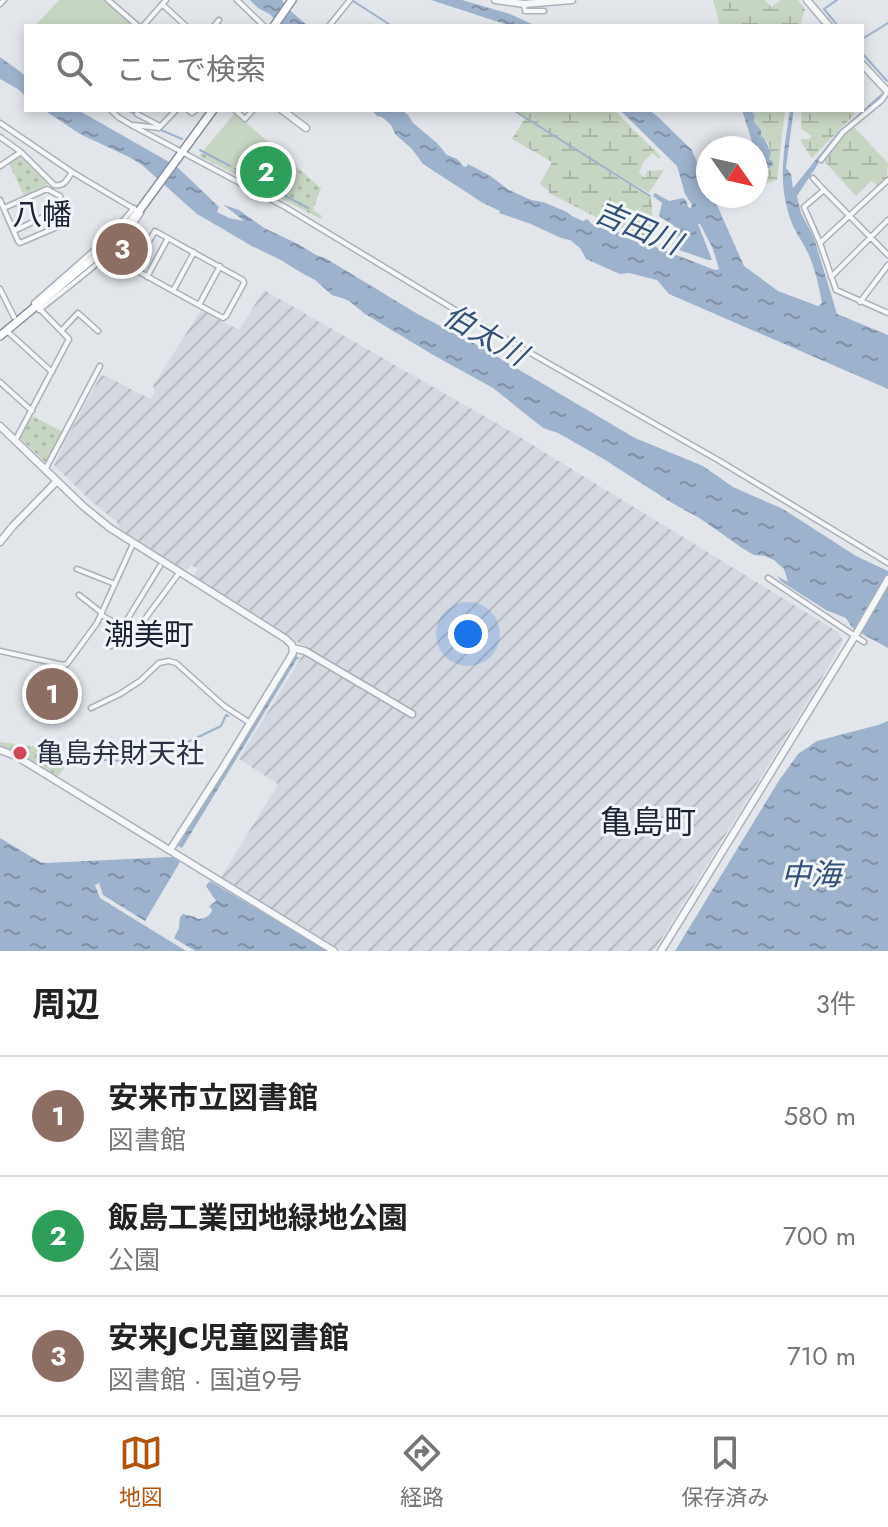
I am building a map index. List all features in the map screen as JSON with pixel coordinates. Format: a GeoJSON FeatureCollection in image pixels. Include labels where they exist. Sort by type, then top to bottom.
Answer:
{"type":"FeatureCollection","features":[{"type":"Feature","properties":{"kind":"highway"},"geometry":{"type":"LineString","coordinates":[[275,24],[291,1]]}},
{"type":"Feature","properties":{"kind":"highway"},"geometry":{"type":"LineString","coordinates":[[4,334],[38,309],[113,242],[211,112]]}},
{"type":"Feature","properties":{"kind":"street"},"geometry":{"type":"LineString","coordinates":[[108,0],[138,24]]}},
{"type":"Feature","properties":{"kind":"street"},"geometry":{"type":"LineString","coordinates":[[237,0],[262,24]]}},
{"type":"Feature","properties":{"kind":"street"},"geometry":{"type":"LineString","coordinates":[[331,24],[350,0]]}},
{"type":"Feature","properties":{"kind":"street"},"geometry":{"type":"LineString","coordinates":[[495,0],[544,8],[555,2],[572,0]]}},
{"type":"Feature","properties":{"kind":"street"},"geometry":{"type":"LineString","coordinates":[[809,1],[827,24]]}},
{"type":"Feature","properties":{"kind":"street"},"geometry":{"type":"LineString","coordinates":[[142,24],[164,2],[184,24]]}},
{"type":"Feature","properties":{"kind":"street"},"geometry":{"type":"LineString","coordinates":[[216,24],[219,20]]}},
{"type":"Feature","properties":{"kind":"street"},"geometry":{"type":"LineString","coordinates":[[252,24],[255,20]]}},
{"type":"Feature","properties":{"kind":"street"},"geometry":{"type":"LineString","coordinates":[[821,160],[843,132],[888,92],[864,66]]}},
{"type":"Feature","properties":{"kind":"street"},"geometry":{"type":"LineString","coordinates":[[113,112],[133,126],[285,207],[888,563]]}},
{"type":"Feature","properties":{"kind":"street"},"geometry":{"type":"LineString","coordinates":[[133,126],[161,126],[174,112]]}},
{"type":"Feature","properties":{"kind":"street"},"geometry":{"type":"LineString","coordinates":[[285,112],[306,128]]}},
{"type":"Feature","properties":{"kind":"street"},"geometry":{"type":"LineString","coordinates":[[137,114],[161,126]]}},
{"type":"Feature","properties":{"kind":"street"},"geometry":{"type":"LineString","coordinates":[[0,123],[72,172],[138,209],[141,214],[107,253],[38,309]]}},
{"type":"Feature","properties":{"kind":"street"},"geometry":{"type":"LineString","coordinates":[[0,137],[21,152],[54,185],[62,184],[72,172]]}},
{"type":"Feature","properties":{"kind":"street"},"geometry":{"type":"LineString","coordinates":[[0,166],[21,152]]}},
{"type":"Feature","properties":{"kind":"street"},"geometry":{"type":"LineString","coordinates":[[813,178],[888,255]]}},
{"type":"Feature","properties":{"kind":"street"},"geometry":{"type":"LineString","coordinates":[[820,243],[888,180]]}},
{"type":"Feature","properties":{"kind":"street"},"geometry":{"type":"LineString","coordinates":[[0,200],[21,244],[65,223],[59,194],[46,189],[4,208]]}},
{"type":"Feature","properties":{"kind":"street"},"geometry":{"type":"LineString","coordinates":[[824,190],[804,209],[837,291],[888,313]]}},
{"type":"Feature","properties":{"kind":"street"},"geometry":{"type":"LineString","coordinates":[[13,231],[62,208]]}},
{"type":"Feature","properties":{"kind":"street"},"geometry":{"type":"LineString","coordinates":[[15,441],[69,339],[38,309],[35,302],[101,247],[138,209]]}},
{"type":"Feature","properties":{"kind":"street"},"geometry":{"type":"LineString","coordinates":[[831,277],[888,220]]}},
{"type":"Feature","properties":{"kind":"street"},"geometry":{"type":"LineString","coordinates":[[107,253],[133,269],[147,277],[223,318],[244,283],[220,266],[155,231],[133,269]]}},
{"type":"Feature","properties":{"kind":"street"},"geometry":{"type":"LineString","coordinates":[[147,277],[168,238]]}},
{"type":"Feature","properties":{"kind":"street"},"geometry":{"type":"LineString","coordinates":[[173,291],[194,252]]}},
{"type":"Feature","properties":{"kind":"street"},"geometry":{"type":"LineString","coordinates":[[860,302],[888,265]]}},
{"type":"Feature","properties":{"kind":"street"},"geometry":{"type":"LineString","coordinates":[[199,305],[220,266]]}},
{"type":"Feature","properties":{"kind":"street"},"geometry":{"type":"LineString","coordinates":[[0,289],[14,317]]}},
{"type":"Feature","properties":{"kind":"street"},"geometry":{"type":"LineString","coordinates":[[61,331],[79,313],[98,331]]}},
{"type":"Feature","properties":{"kind":"street"},"geometry":{"type":"LineString","coordinates":[[4,334],[52,372]]}},
{"type":"Feature","properties":{"kind":"street"},"geometry":{"type":"LineString","coordinates":[[45,470],[100,366]]}},
{"type":"Feature","properties":{"kind":"street"},"geometry":{"type":"LineString","coordinates":[[0,382],[32,411]]}},
{"type":"Feature","properties":{"kind":"street"},"geometry":{"type":"LineString","coordinates":[[0,426],[110,528],[286,639],[293,648],[305,651],[412,714]]}},
{"type":"Feature","properties":{"kind":"street"},"geometry":{"type":"LineString","coordinates":[[0,542],[57,481]]}},
{"type":"Feature","properties":{"kind":"street"},"geometry":{"type":"LineString","coordinates":[[0,651],[65,666],[101,614],[133,544]]}},
{"type":"Feature","properties":{"kind":"street"},"geometry":{"type":"LineString","coordinates":[[111,646],[160,566]]}},
{"type":"Feature","properties":{"kind":"street"},"geometry":{"type":"LineString","coordinates":[[77,569],[115,584]]}},
{"type":"Feature","properties":{"kind":"street"},"geometry":{"type":"LineString","coordinates":[[139,627],[179,573]]}},
{"type":"Feature","properties":{"kind":"street"},"geometry":{"type":"LineString","coordinates":[[768,578],[864,642]]}},
{"type":"Feature","properties":{"kind":"street"},"geometry":{"type":"LineString","coordinates":[[661,951],[888,579]]}},
{"type":"Feature","properties":{"kind":"street"},"geometry":{"type":"LineString","coordinates":[[79,595],[101,614],[123,627]]}},
{"type":"Feature","properties":{"kind":"street"},"geometry":{"type":"LineString","coordinates":[[170,850],[293,653],[293,648]]}},
{"type":"Feature","properties":{"kind":"street"},"geometry":{"type":"LineString","coordinates":[[91,708],[140,681],[159,663],[169,661],[176,663],[224,706],[250,723]]}},
{"type":"Feature","properties":{"kind":"street"},"geometry":{"type":"LineString","coordinates":[[0,750],[16,756],[334,951]]}},
{"type":"Feature","properties":{"kind":"shaded area"},"geometry":{"type":"Polygon","coordinates":[[[264,290],[503,427],[838,632],[843,641],[819,683],[654,951],[343,951],[221,877],[278,784],[239,759],[307,648],[193,577],[198,569],[191,565],[186,572],[120,530],[117,522],[54,465],[101,375],[150,399],[155,392],[153,386],[201,310],[239,330],[264,290]]]}},
{"type":"Feature","properties":{"kind":"green space"},"geometry":{"type":"Polygon","coordinates":[[[59,0],[106,0],[134,24],[37,24],[59,0]]]}},
{"type":"Feature","properties":{"kind":"green space"},"geometry":{"type":"Polygon","coordinates":[[[713,0],[765,0],[771,7],[781,0],[798,0],[805,9],[801,24],[719,24],[713,0]]]}},
{"type":"Feature","properties":{"kind":"green space"},"geometry":{"type":"Polygon","coordinates":[[[518,112],[616,112],[661,157],[659,159],[652,153],[639,173],[645,178],[647,171],[664,170],[649,193],[579,152],[650,197],[652,237],[645,238],[602,220],[549,193],[540,184],[552,162],[512,139],[525,118],[555,136],[518,112]]]}},
{"type":"Feature","properties":{"kind":"green space"},"geometry":{"type":"Polygon","coordinates":[[[752,112],[785,112],[777,180],[768,183],[768,168],[773,163],[769,159],[768,136],[761,136],[761,130],[754,122],[752,112]]]}},
{"type":"Feature","properties":{"kind":"green space"},"geometry":{"type":"Polygon","coordinates":[[[801,112],[855,114],[812,158],[801,142],[801,139],[811,136],[801,129],[801,112]]]}},
{"type":"Feature","properties":{"kind":"green space"},"geometry":{"type":"Polygon","coordinates":[[[235,113],[321,188],[313,210],[322,216],[321,219],[199,156],[235,113]]]}},
{"type":"Feature","properties":{"kind":"green space"},"geometry":{"type":"Polygon","coordinates":[[[232,117],[257,139],[232,167],[204,152],[232,117]]]}},
{"type":"Feature","properties":{"kind":"green space"},"geometry":{"type":"Polygon","coordinates":[[[854,127],[888,163],[887,178],[878,186],[871,181],[856,196],[824,161],[854,127]]]}},
{"type":"Feature","properties":{"kind":"green space"},"geometry":{"type":"Polygon","coordinates":[[[20,156],[48,184],[24,196],[9,163],[20,156]]]}},
{"type":"Feature","properties":{"kind":"green space"},"geometry":{"type":"Polygon","coordinates":[[[32,416],[63,432],[46,463],[20,438],[32,416]]]}},
{"type":"Feature","properties":{"kind":"green space"},"geometry":{"type":"Polygon","coordinates":[[[0,742],[38,747],[65,763],[65,767],[58,776],[0,745],[0,742]]]}},
{"type":"Feature","properties":{"kind":"water"},"geometry":{"type":"Polygon","coordinates":[[[250,0],[282,0],[306,24],[278,24],[271,15],[250,0]]]}},
{"type":"Feature","properties":{"kind":"water"},"geometry":{"type":"Polygon","coordinates":[[[431,0],[462,0],[532,24],[505,24],[431,0]]]}},
{"type":"Feature","properties":{"kind":"water"},"geometry":{"type":"Polygon","coordinates":[[[0,57],[24,75],[24,95],[18,89],[0,79],[0,57]]]}},
{"type":"Feature","properties":{"kind":"water"},"geometry":{"type":"Polygon","coordinates":[[[881,94],[883,96],[864,111],[881,94]]]}},
{"type":"Feature","properties":{"kind":"water"},"geometry":{"type":"Polygon","coordinates":[[[47,112],[82,112],[176,166],[219,207],[217,212],[244,221],[224,205],[239,210],[264,228],[325,258],[635,438],[703,466],[733,487],[783,509],[856,556],[888,571],[888,577],[856,631],[846,618],[826,610],[782,582],[777,576],[788,582],[784,569],[774,560],[754,555],[602,458],[543,428],[493,388],[365,314],[348,300],[332,295],[315,280],[281,260],[197,214],[131,158],[80,134],[47,112]]]}},
{"type":"Feature","properties":{"kind":"water"},"geometry":{"type":"Polygon","coordinates":[[[374,112],[404,112],[447,155],[463,166],[468,164],[489,175],[509,190],[583,221],[587,219],[592,224],[617,231],[624,237],[648,245],[651,243],[719,269],[700,224],[712,260],[679,250],[678,231],[659,216],[662,203],[653,196],[655,193],[669,201],[683,198],[688,207],[692,205],[685,194],[677,166],[622,112],[652,112],[692,150],[696,160],[696,208],[718,208],[744,266],[778,291],[818,306],[822,303],[814,268],[794,229],[784,193],[783,166],[790,112],[793,115],[786,168],[791,174],[793,188],[838,132],[861,112],[863,112],[844,127],[797,196],[801,213],[814,238],[837,314],[888,335],[888,389],[669,294],[657,280],[629,273],[620,274],[586,259],[580,248],[570,240],[499,213],[423,164],[395,134],[391,125],[374,112]]]}},
{"type":"Feature","properties":{"kind":"water"},"geometry":{"type":"Polygon","coordinates":[[[743,112],[752,112],[754,122],[761,130],[761,136],[750,136],[743,112]]]}},
{"type":"Feature","properties":{"kind":"water"},"geometry":{"type":"Polygon","coordinates":[[[768,146],[771,152],[769,159],[773,165],[768,169],[768,146]]]}},
{"type":"Feature","properties":{"kind":"water"},"geometry":{"type":"Polygon","coordinates":[[[888,583],[888,648],[859,632],[888,583]]]}},
{"type":"Feature","properties":{"kind":"water"},"geometry":{"type":"Polygon","coordinates":[[[295,655],[300,659],[297,659],[182,848],[178,846],[295,655]]]}},
{"type":"Feature","properties":{"kind":"water","name":"中海"},"geometry":{"type":"Polygon","coordinates":[[[888,721],[888,951],[675,951],[798,754],[817,741],[888,721]]]}},
{"type":"Feature","properties":{"kind":"water"},"geometry":{"type":"Polygon","coordinates":[[[0,838],[44,863],[172,857],[180,862],[145,921],[103,895],[99,883],[95,885],[100,898],[186,951],[0,951],[0,838]]]}},
{"type":"Feature","properties":{"kind":"water"},"geometry":{"type":"Polygon","coordinates":[[[210,881],[327,951],[195,951],[174,938],[183,914],[201,919],[211,912],[209,906],[216,901],[206,886],[210,881]]]}},
{"type":"Feature","properties":{"kind":"waterway"},"geometry":{"type":"LineString","coordinates":[[836,24],[824,9],[837,0]]}},
{"type":"Feature","properties":{"kind":"waterway"},"geometry":{"type":"LineString","coordinates":[[353,1],[389,24]]}},
{"type":"Feature","properties":{"kind":"waterway"},"geometry":{"type":"LineString","coordinates":[[864,38],[888,23]]}},
{"type":"Feature","properties":{"kind":"waterway"},"geometry":{"type":"LineString","coordinates":[[864,55],[887,81]]}},
{"type":"Feature","properties":{"kind":"waterway"},"geometry":{"type":"LineString","coordinates":[[131,112],[137,115]]}},
{"type":"Feature","properties":{"kind":"waterway"},"geometry":{"type":"LineString","coordinates":[[516,112],[650,196]]}},
{"type":"Feature","properties":{"kind":"waterway"},"geometry":{"type":"LineString","coordinates":[[161,130],[182,139]]}},
{"type":"Feature","properties":{"kind":"waterway"},"geometry":{"type":"LineString","coordinates":[[200,150],[230,166]]}},
{"type":"Feature","properties":{"kind":"waterway"},"geometry":{"type":"LineString","coordinates":[[235,169],[308,208]]}},
{"type":"Feature","properties":{"kind":"waterway"},"geometry":{"type":"LineString","coordinates":[[188,742],[221,726],[228,716]]}},
{"type":"Feature","properties":{"kind":"waterway"},"geometry":{"type":"LineString","coordinates":[[101,760],[148,762],[179,747]]}},
{"type":"Feature","properties":{"kind":"place","name":"飯島工業団地緑地公園"},"geometry":{"type":"Point","coordinates":[266,172]}},
{"type":"Feature","properties":{"kind":"place","name":"安来JC児童図書館"},"geometry":{"type":"Point","coordinates":[122,249]}},
{"type":"Feature","properties":{"kind":"place","name":"安来市立図書館"},"geometry":{"type":"Point","coordinates":[52,694]}},
{"type":"Feature","properties":{"kind":"place","name":"亀島弁財天社"},"geometry":{"type":"Point","coordinates":[20,753]}},
{"type":"Feature","properties":{"kind":"district","name":"八幡"},"geometry":{"type":"Point","coordinates":[42,215]}},
{"type":"Feature","properties":{"kind":"district","name":"潮美町"},"geometry":{"type":"Point","coordinates":[149,635]}},
{"type":"Feature","properties":{"kind":"district","name":"亀島町"},"geometry":{"type":"Point","coordinates":[648,822]}},
{"type":"Feature","properties":{"kind":"water label","name":"吉田川"},"geometry":{"type":"Point","coordinates":[638,228]}},
{"type":"Feature","properties":{"kind":"water label","name":"伯太川"},"geometry":{"type":"Point","coordinates":[485,335]}}]}
